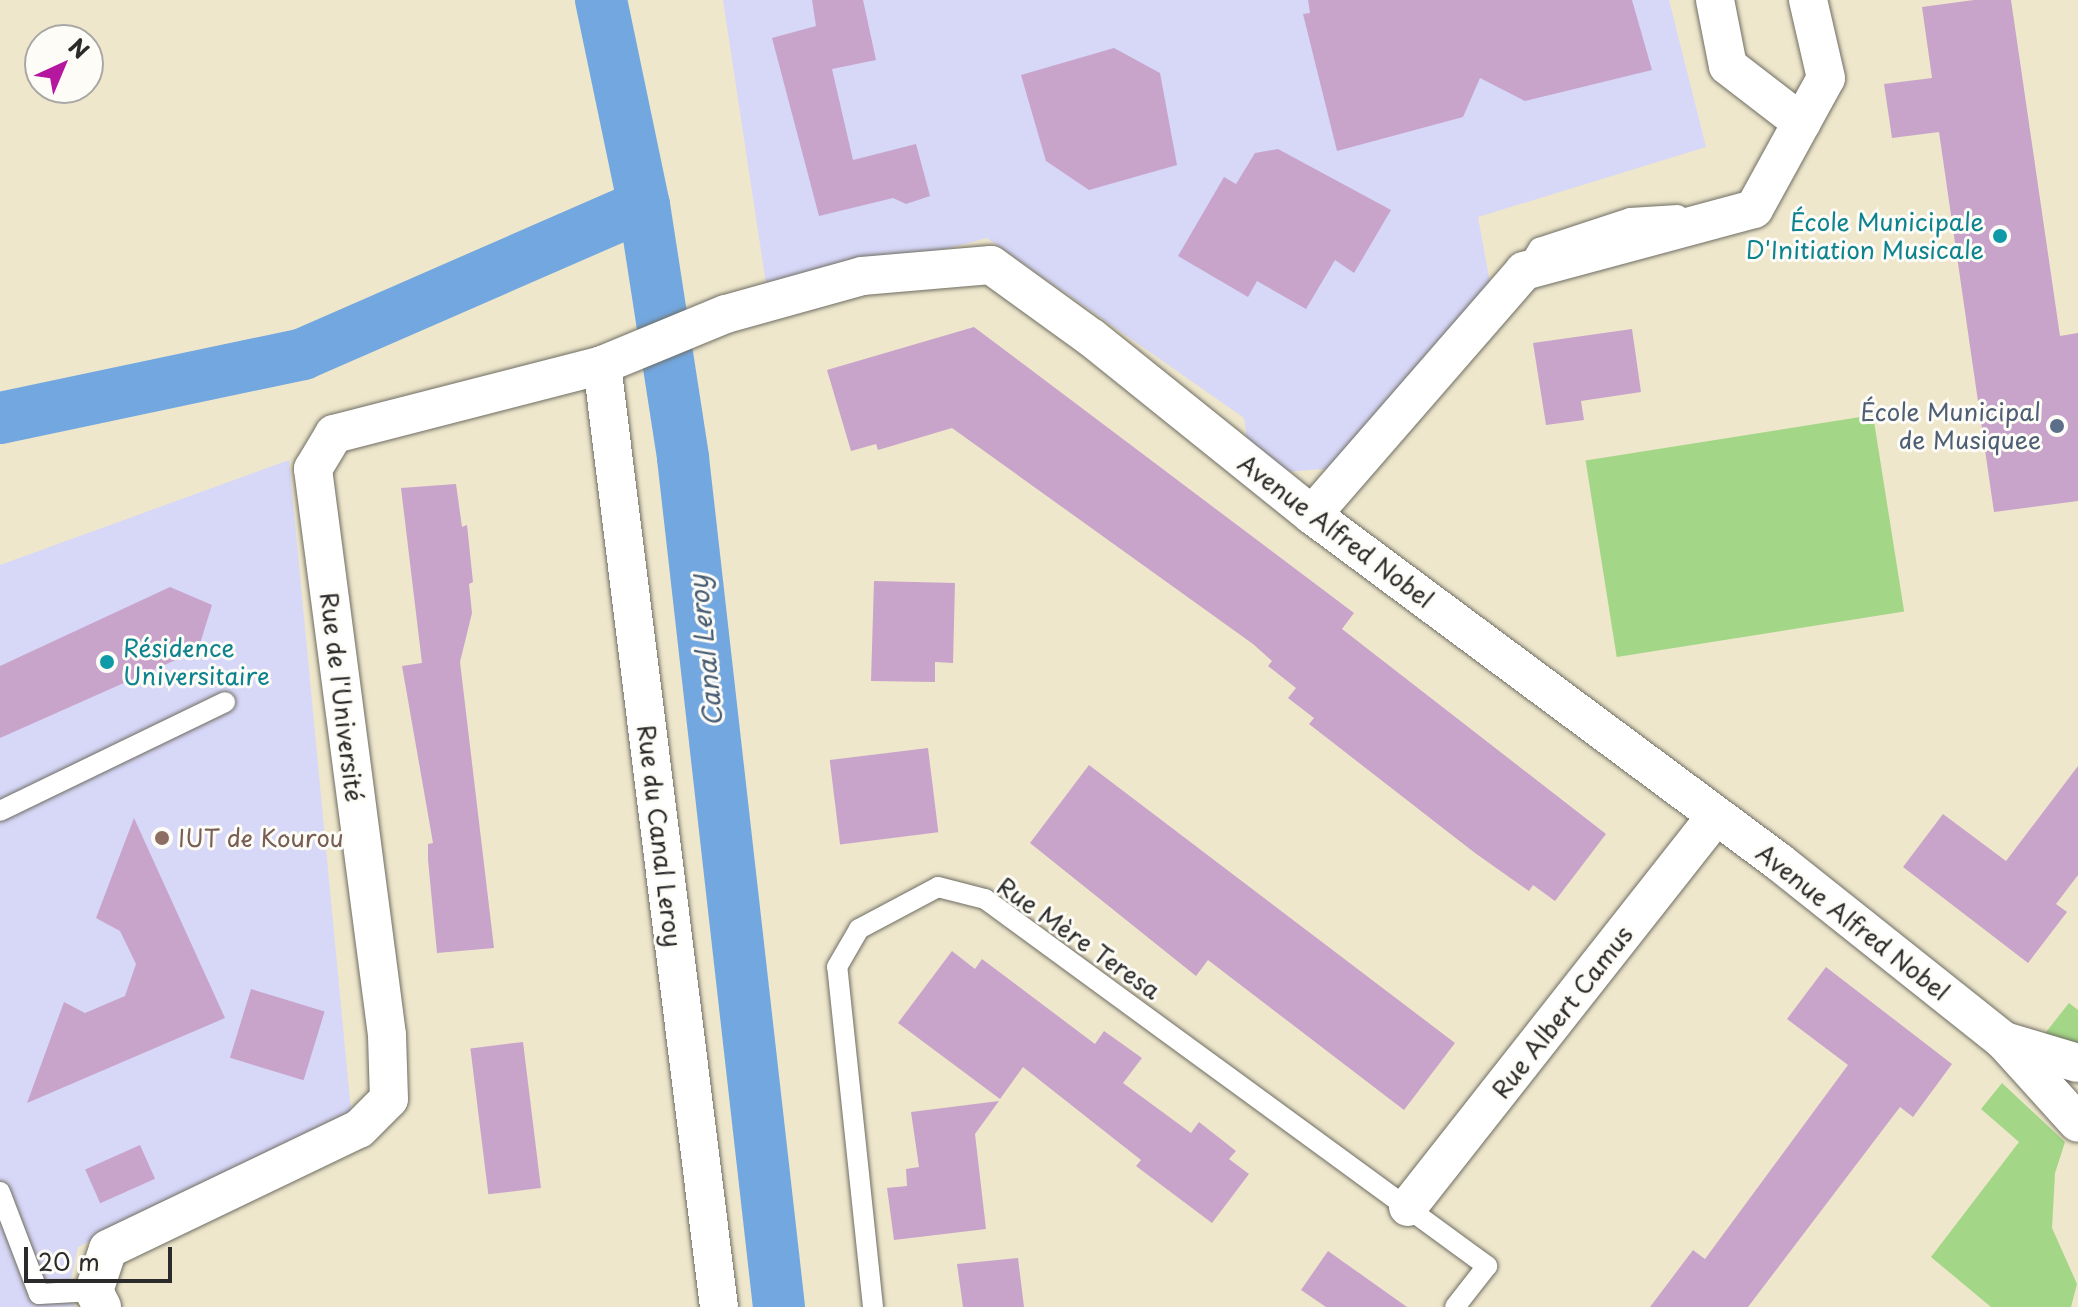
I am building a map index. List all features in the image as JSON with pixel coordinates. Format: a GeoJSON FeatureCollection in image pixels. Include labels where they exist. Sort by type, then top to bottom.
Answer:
{"type":"FeatureCollection","features":[{"type":"Feature","properties":{"kind":"street"},"geometry":{"type":"LineString","coordinates":[[1715,0],[1728,66],[1802,123]]}},
{"type":"Feature","properties":{"kind":"street"},"geometry":{"type":"LineString","coordinates":[[1312,515],[1524,271],[1754,209],[1826,78],[1808,0]]}},
{"type":"Feature","properties":{"kind":"street","name":"Avenue Alfred Nobel"},"geometry":{"type":"LineString","coordinates":[[602,365],[726,314],[862,276],[991,265],[1092,338],[1312,515],[1716,816],[2004,1041],[2078,1123]]}},
{"type":"Feature","properties":{"kind":"street","name":"Rue de l'Université"},"geometry":{"type":"LineString","coordinates":[[98,1299],[108,1249],[359,1129],[389,1099],[387,1035],[313,469],[334,434],[602,365]]}},
{"type":"Feature","properties":{"kind":"street","name":"Rue du Canal Leroy"},"geometry":{"type":"LineString","coordinates":[[602,365],[719,1307]]}},
{"type":"Feature","properties":{"kind":"street","name":"Rue Albert Camus"},"geometry":{"type":"LineString","coordinates":[[1408,1207],[1716,816]]}},
{"type":"Feature","properties":{"kind":"street","name":"Avenue Alfred Nobel"},"geometry":{"type":"LineString","coordinates":[[2004,1041],[2078,1063]]}},
{"type":"Feature","properties":{"kind":"lane"},"geometry":{"type":"LineString","coordinates":[[0,811],[225,702]]}},
{"type":"Feature","properties":{"kind":"lane","name":"Rue Mère Teresa"},"geometry":{"type":"LineString","coordinates":[[873,1307],[837,967],[859,929],[938,887],[985,899],[1487,1266],[1455,1307]]}},
{"type":"Feature","properties":{"kind":"lane"},"geometry":{"type":"LineString","coordinates":[[0,1192],[39,1294],[98,1299]]}},
{"type":"Feature","properties":{"kind":"shaded area"},"geometry":{"type":"Polygon","coordinates":[[[723,0],[1669,0],[1706,147],[1478,217],[1490,283],[1351,467],[1284,472],[1249,454],[1244,418],[987,238],[768,297],[723,0]]]}},
{"type":"Feature","properties":{"kind":"shaded area","name":"IUT de Kourou"},"geometry":{"type":"Polygon","coordinates":[[[289,460],[351,1111],[78,1247],[68,1293],[75,1307],[0,1307],[0,565],[289,460]]]}},
{"type":"Feature","properties":{"kind":"green space"},"geometry":{"type":"Polygon","coordinates":[[[1873,415],[1904,612],[1617,657],[1586,461],[1873,415]]]}},
{"type":"Feature","properties":{"kind":"green space"},"geometry":{"type":"Polygon","coordinates":[[[2069,1003],[2078,1010],[2078,1046],[2039,1041],[2069,1003]]]}},
{"type":"Feature","properties":{"kind":"green space"},"geometry":{"type":"Polygon","coordinates":[[[2002,1083],[2065,1142],[2055,1173],[2052,1228],[2077,1284],[2071,1307],[1991,1307],[1931,1257],[2019,1142],[1981,1109],[2002,1083]]]}},
{"type":"Feature","properties":{"kind":"building"},"geometry":{"type":"Polygon","coordinates":[[[812,0],[863,0],[876,60],[832,69],[853,160],[916,144],[930,196],[906,204],[893,198],[819,216],[772,38],[816,26],[812,0]]]}},
{"type":"Feature","properties":{"kind":"building"},"geometry":{"type":"Polygon","coordinates":[[[1308,0],[1632,0],[1652,70],[1525,101],[1480,78],[1463,117],[1337,151],[1303,14],[1310,13],[1308,0]]]}},
{"type":"Feature","properties":{"kind":"building","name":"École Municipale D'Initiation Musicale"},"geometry":{"type":"Polygon","coordinates":[[[1974,0],[2011,0],[2060,336],[2078,333],[2078,501],[1994,512],[1939,132],[1892,138],[1884,84],[1932,78],[1922,7],[1974,0]]]}},
{"type":"Feature","properties":{"kind":"building"},"geometry":{"type":"Polygon","coordinates":[[[1114,48],[1160,73],[1177,165],[1089,190],[1046,161],[1021,75],[1114,48]]]}},
{"type":"Feature","properties":{"kind":"building"},"geometry":{"type":"Polygon","coordinates":[[[1278,149],[1391,210],[1354,273],[1335,260],[1306,309],[1257,281],[1248,297],[1178,256],[1224,177],[1236,184],[1255,153],[1278,149]]]}},
{"type":"Feature","properties":{"kind":"building"},"geometry":{"type":"Polygon","coordinates":[[[974,327],[1354,613],[1342,629],[1606,834],[1555,901],[1533,885],[1529,891],[1475,853],[1309,724],[1314,718],[1288,698],[1296,688],[1268,666],[1272,661],[1253,644],[952,428],[878,450],[876,444],[851,451],[827,370],[974,327]]]}},
{"type":"Feature","properties":{"kind":"building"},"geometry":{"type":"Polygon","coordinates":[[[1632,329],[1641,392],[1581,401],[1584,420],[1546,425],[1533,343],[1632,329]]]}},
{"type":"Feature","properties":{"kind":"building"},"geometry":{"type":"Polygon","coordinates":[[[456,484],[462,527],[467,525],[473,582],[469,584],[472,613],[460,662],[494,948],[437,953],[428,860],[428,844],[433,843],[402,666],[422,663],[401,488],[456,484]]]}},
{"type":"Feature","properties":{"kind":"building"},"geometry":{"type":"Polygon","coordinates":[[[874,581],[955,583],[953,663],[935,662],[935,682],[871,681],[874,581]]]}},
{"type":"Feature","properties":{"kind":"building","name":"Résidence Universitaire"},"geometry":{"type":"Polygon","coordinates":[[[170,587],[212,605],[198,650],[0,738],[0,666],[170,587]]]}},
{"type":"Feature","properties":{"kind":"building"},"geometry":{"type":"Polygon","coordinates":[[[928,748],[938,832],[840,844],[830,760],[928,748]]]}},
{"type":"Feature","properties":{"kind":"building"},"geometry":{"type":"Polygon","coordinates":[[[1089,765],[1455,1043],[1404,1110],[1208,960],[1196,976],[1030,843],[1089,765]]]}},
{"type":"Feature","properties":{"kind":"building"},"geometry":{"type":"Polygon","coordinates":[[[2078,766],[2078,875],[2056,904],[2067,912],[2028,963],[1903,867],[1943,814],[2006,861],[2078,766]]]}},
{"type":"Feature","properties":{"kind":"building"},"geometry":{"type":"Polygon","coordinates":[[[134,818],[225,1018],[27,1103],[64,1002],[85,1013],[125,996],[136,964],[120,931],[96,918],[134,818]]]}},
{"type":"Feature","properties":{"kind":"building"},"geometry":{"type":"Polygon","coordinates":[[[952,951],[975,969],[982,959],[1095,1044],[1104,1031],[1142,1058],[1123,1083],[1191,1133],[1199,1122],[1236,1151],[1229,1159],[1249,1174],[1212,1223],[1136,1166],[1141,1160],[1023,1067],[1000,1099],[898,1023],[952,951]]]}},
{"type":"Feature","properties":{"kind":"building"},"geometry":{"type":"Polygon","coordinates":[[[1826,967],[1952,1064],[1913,1117],[1900,1107],[1748,1307],[1650,1307],[1693,1250],[1705,1259],[1848,1065],[1787,1019],[1826,967]]]}},
{"type":"Feature","properties":{"kind":"building"},"geometry":{"type":"Polygon","coordinates":[[[251,989],[325,1012],[304,1080],[230,1058],[251,989]]]}},
{"type":"Feature","properties":{"kind":"building"},"geometry":{"type":"Polygon","coordinates":[[[523,1042],[541,1188],[488,1194],[470,1048],[523,1042]]]}},
{"type":"Feature","properties":{"kind":"building"},"geometry":{"type":"Polygon","coordinates":[[[999,1101],[975,1134],[986,1229],[894,1240],[887,1188],[907,1186],[906,1169],[919,1167],[911,1112],[999,1101]]]}},
{"type":"Feature","properties":{"kind":"building"},"geometry":{"type":"Polygon","coordinates":[[[140,1145],[155,1179],[100,1203],[85,1169],[140,1145]]]}},
{"type":"Feature","properties":{"kind":"building"},"geometry":{"type":"Polygon","coordinates":[[[1328,1251],[1407,1307],[1326,1307],[1301,1290],[1328,1251]]]}},
{"type":"Feature","properties":{"kind":"building"},"geometry":{"type":"Polygon","coordinates":[[[1018,1258],[1024,1307],[963,1307],[957,1264],[1018,1258]]]}},
{"type":"Feature","properties":{"kind":"waterway","name":"Canal Leroy"},"geometry":{"type":"LineString","coordinates":[[601,0],[644,205],[683,458],[779,1307]]}},
{"type":"Feature","properties":{"kind":"waterway"},"geometry":{"type":"LineString","coordinates":[[0,418],[303,354],[644,205]]}},
{"type":"Feature","properties":{"kind":"place","name":"École Municipale D'Initiation Musicale"},"geometry":{"type":"Point","coordinates":[2000,236]}},
{"type":"Feature","properties":{"kind":"place","name":"École Municipal de Musiquee"},"geometry":{"type":"Point","coordinates":[2057,426]}},
{"type":"Feature","properties":{"kind":"place","name":"Résidence Universitaire"},"geometry":{"type":"Point","coordinates":[107,662]}},
{"type":"Feature","properties":{"kind":"place","name":"IUT de Kourou"},"geometry":{"type":"Point","coordinates":[162,838]}}]}
